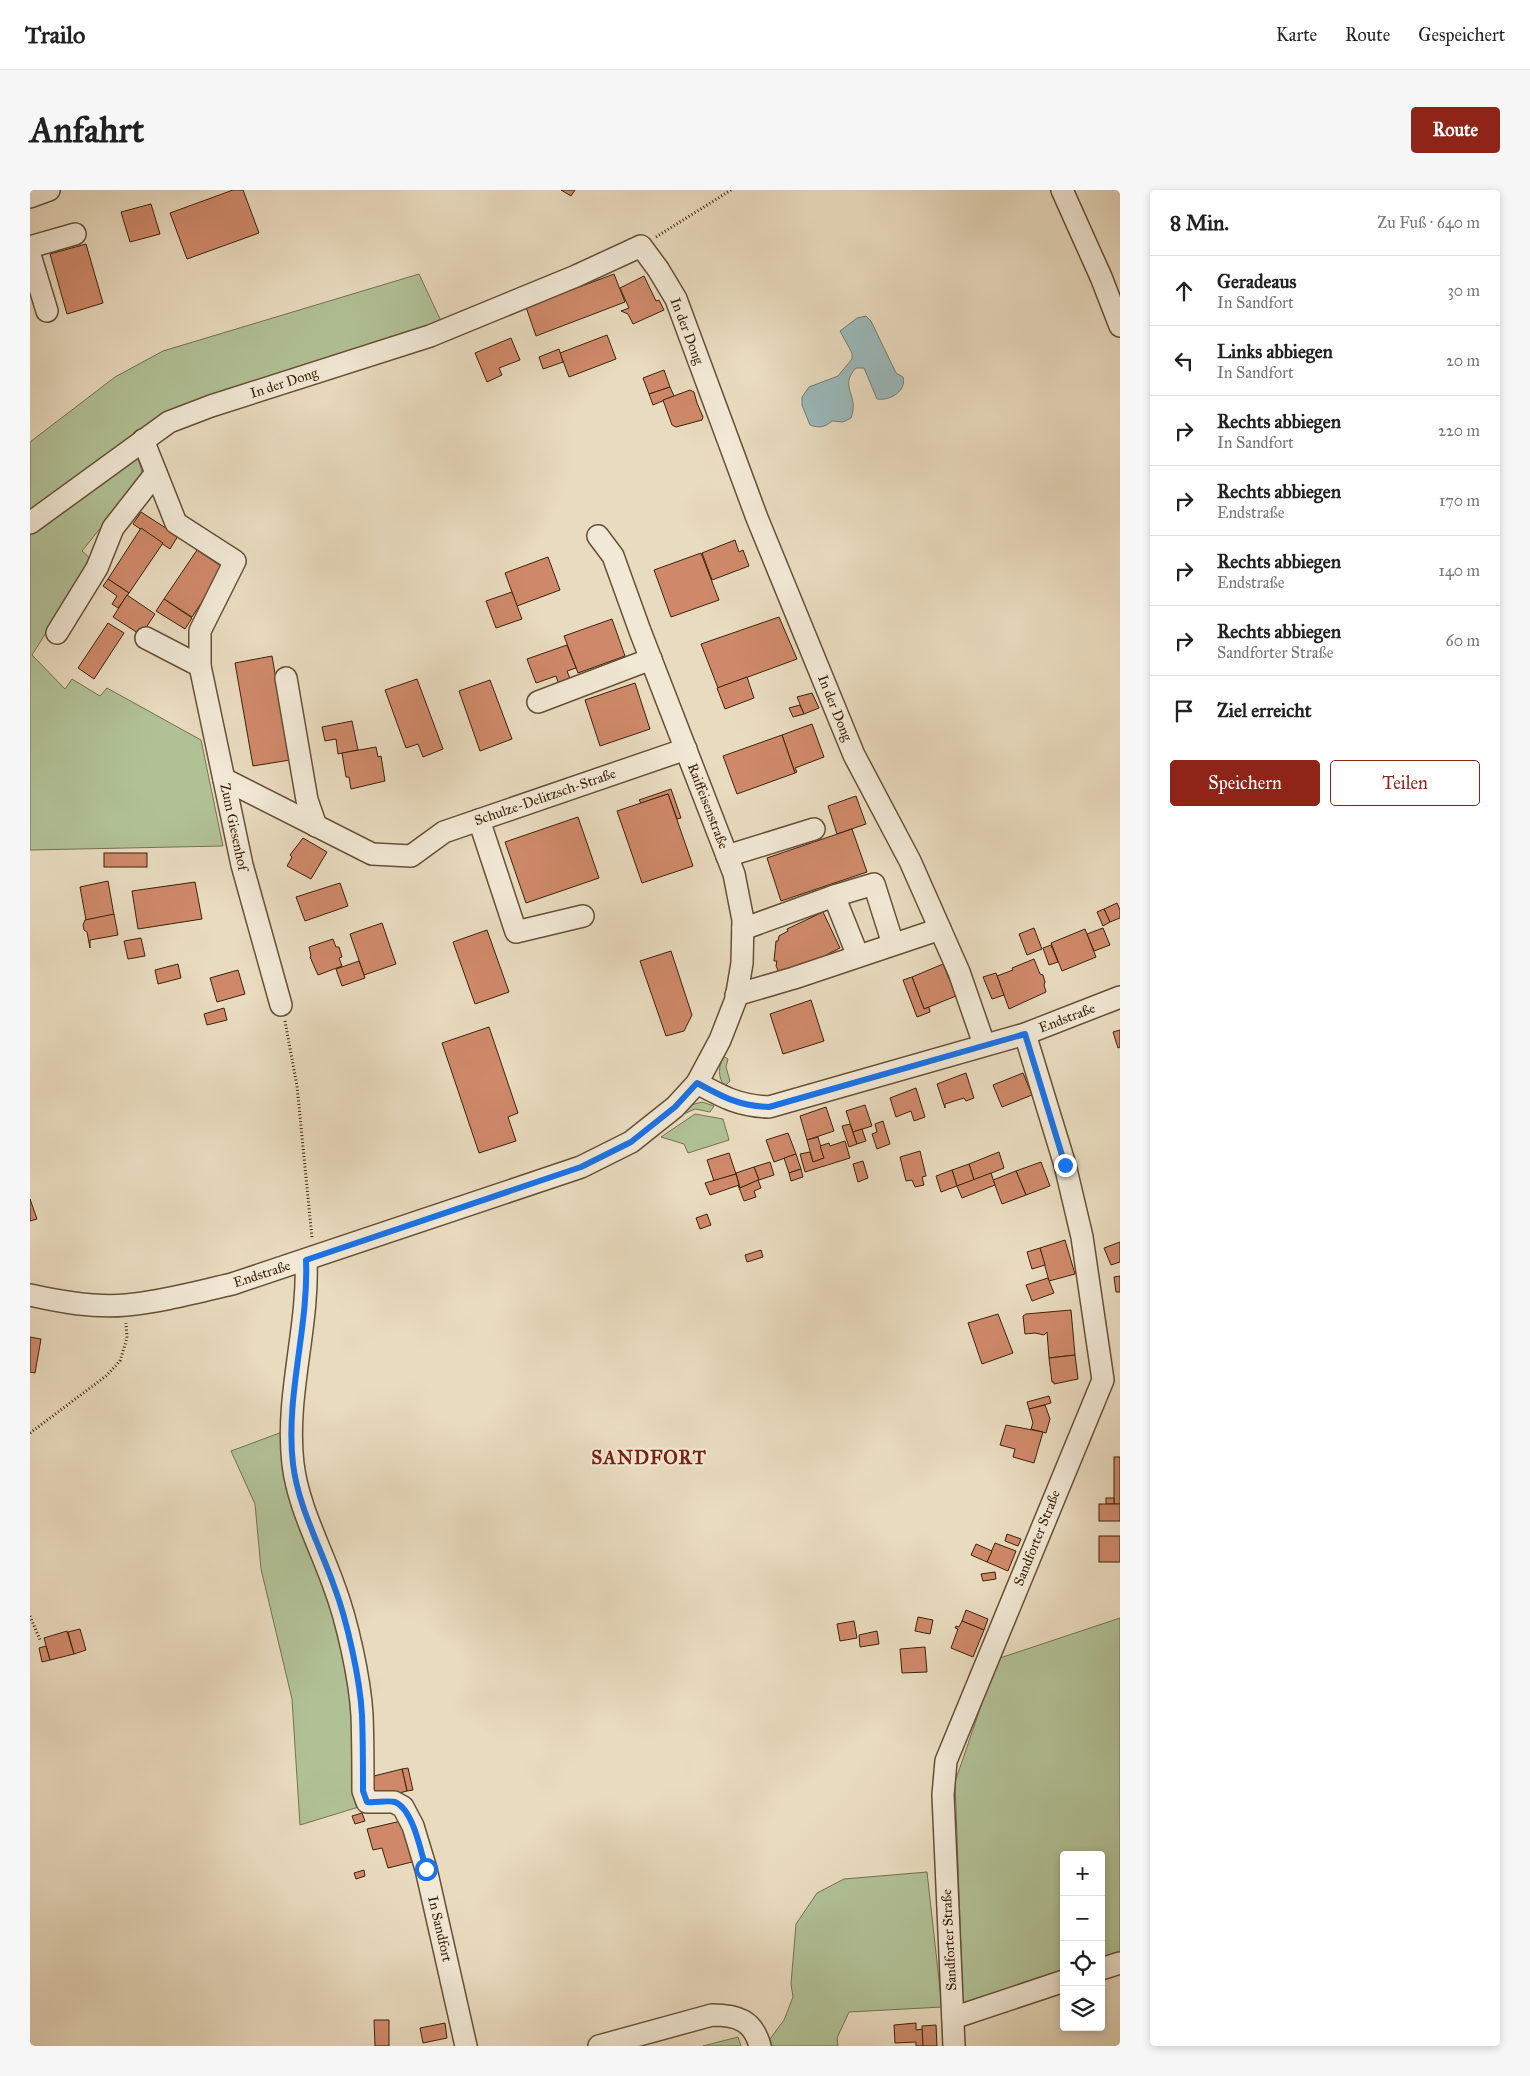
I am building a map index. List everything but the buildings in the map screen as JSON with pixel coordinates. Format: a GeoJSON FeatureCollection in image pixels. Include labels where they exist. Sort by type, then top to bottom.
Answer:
{"type":"FeatureCollection","features":[{"type":"Feature","properties":{"kind":"street"},"geometry":{"type":"LineString","coordinates":[[30,197],[49,190]]}},
{"type":"Feature","properties":{"kind":"street"},"geometry":{"type":"LineString","coordinates":[[1062,190],[1101,277],[1120,326]]}},
{"type":"Feature","properties":{"kind":"street"},"geometry":{"type":"LineString","coordinates":[[30,247],[75,234]]}},
{"type":"Feature","properties":{"kind":"street","name":"In der Dong"},"geometry":{"type":"LineString","coordinates":[[30,523],[169,422],[211,406],[430,336],[576,276],[640,246],[658,269],[676,299],[757,518],[854,755],[910,861],[960,972],[984,1044]]}},
{"type":"Feature","properties":{"kind":"street"},"geometry":{"type":"LineString","coordinates":[[30,255],[47,311]]}},
{"type":"Feature","properties":{"kind":"street","name":"Zum Giesenhof"},"geometry":{"type":"LineString","coordinates":[[143,440],[176,523],[235,561],[200,632],[200,666],[242,865],[281,1005]]}},
{"type":"Feature","properties":{"kind":"street"},"geometry":{"type":"LineString","coordinates":[[57,632],[97,568],[113,528],[156,474]]}},
{"type":"Feature","properties":{"kind":"street","name":"Raiffeisenstraße"},"geometry":{"type":"LineString","coordinates":[[598,536],[614,556],[651,659],[734,874],[743,920],[742,963],[736,995],[720,1040],[697,1083]]}},
{"type":"Feature","properties":{"kind":"street"},"geometry":{"type":"LineString","coordinates":[[146,638],[200,666]]}},
{"type":"Feature","properties":{"kind":"street"},"geometry":{"type":"LineString","coordinates":[[538,702],[651,659]]}},
{"type":"Feature","properties":{"kind":"street"},"geometry":{"type":"LineString","coordinates":[[286,678],[307,800],[316,826]]}},
{"type":"Feature","properties":{"kind":"street","name":"Schulze-Delitzsch-Straße"},"geometry":{"type":"LineString","coordinates":[[316,826],[372,854],[411,856],[444,832],[686,749]]}},
{"type":"Feature","properties":{"kind":"street"},"geometry":{"type":"LineString","coordinates":[[224,779],[316,826]]}},
{"type":"Feature","properties":{"kind":"street"},"geometry":{"type":"LineString","coordinates":[[479,820],[516,932],[583,916]]}},
{"type":"Feature","properties":{"kind":"street"},"geometry":{"type":"LineString","coordinates":[[727,856],[814,829]]}},
{"type":"Feature","properties":{"kind":"street"},"geometry":{"type":"LineString","coordinates":[[743,929],[834,896],[874,884],[893,944]]}},
{"type":"Feature","properties":{"kind":"street"},"geometry":{"type":"LineString","coordinates":[[834,896],[858,956]]}},
{"type":"Feature","properties":{"kind":"street"},"geometry":{"type":"LineString","coordinates":[[736,995],[940,929]]}},
{"type":"Feature","properties":{"kind":"street","name":"Endstraße"},"geometry":{"type":"LineString","coordinates":[[30,1295],[65,1303],[124,1305],[232,1284],[581,1167],[631,1142],[675,1107],[697,1083],[731,1101],[751,1107],[769,1107],[984,1044],[1025,1034],[1120,997]]}},
{"type":"Feature","properties":{"kind":"street","name":"Sandforter Straße"},"geometry":{"type":"LineString","coordinates":[[954,2046],[943,1795],[946,1761],[1103,1380],[1082,1237],[1065,1165],[1025,1034]]}},
{"type":"Feature","properties":{"kind":"street","name":"In Sandfort"},"geometry":{"type":"LineString","coordinates":[[311,1258],[291,1437],[293,1465],[299,1493],[335,1587],[355,1668],[362,1714],[363,1791],[367,1802],[394,1802],[403,1808],[413,1826],[426,1869],[466,2046]]}},
{"type":"Feature","properties":{"kind":"street"},"geometry":{"type":"LineString","coordinates":[[1105,1968],[1120,1963]]}},
{"type":"Feature","properties":{"kind":"street"},"geometry":{"type":"LineString","coordinates":[[953,2018],[1060,1982]]}},
{"type":"Feature","properties":{"kind":"street"},"geometry":{"type":"LineString","coordinates":[[599,2046],[712,2015],[731,2015],[750,2025],[760,2046]]}},
{"type":"Feature","properties":{"kind":"path"},"geometry":{"type":"LineString","coordinates":[[640,246],[732,190]]}},
{"type":"Feature","properties":{"kind":"path"},"geometry":{"type":"LineString","coordinates":[[281,1005],[297,1086],[312,1238],[311,1258]]}},
{"type":"Feature","properties":{"kind":"path"},"geometry":{"type":"LineString","coordinates":[[30,1433],[106,1376],[120,1362],[127,1338],[124,1305]]}},
{"type":"Feature","properties":{"kind":"path"},"geometry":{"type":"LineString","coordinates":[[30,1616],[40,1640]]}},
{"type":"Feature","properties":{"kind":"green space"},"geometry":{"type":"Polygon","coordinates":[[[419,274],[441,321],[212,395],[30,510],[30,442],[115,377],[163,351],[419,274]]]}},
{"type":"Feature","properties":{"kind":"green space"},"geometry":{"type":"Polygon","coordinates":[[[137,455],[143,475],[82,551],[92,560],[32,655],[65,689],[72,679],[100,696],[107,688],[201,740],[223,846],[30,850],[30,529],[137,455]]]}},
{"type":"Feature","properties":{"kind":"green space"},"geometry":{"type":"Polygon","coordinates":[[[723,1056],[728,1059],[726,1067],[730,1081],[725,1086],[722,1083],[720,1072],[723,1056]]]}},
{"type":"Feature","properties":{"kind":"green space"},"geometry":{"type":"Polygon","coordinates":[[[702,1102],[714,1106],[710,1112],[695,1109],[677,1117],[691,1105],[702,1102]]]}},
{"type":"Feature","properties":{"kind":"green space"},"geometry":{"type":"Polygon","coordinates":[[[695,1114],[723,1119],[729,1140],[688,1153],[684,1144],[661,1137],[695,1114]]]}},
{"type":"Feature","properties":{"kind":"green space"},"geometry":{"type":"Polygon","coordinates":[[[285,1431],[349,1663],[362,1806],[300,1825],[292,1699],[261,1569],[255,1504],[231,1451],[285,1431]]]}},
{"type":"Feature","properties":{"kind":"green space"},"geometry":{"type":"Polygon","coordinates":[[[1120,1618],[1120,1960],[1105,1964],[1105,1851],[1060,1851],[1060,1977],[963,2006],[955,1782],[997,1659],[1120,1618]]]}},
{"type":"Feature","properties":{"kind":"green space"},"geometry":{"type":"Polygon","coordinates":[[[927,1872],[942,2007],[849,2012],[837,2038],[838,2046],[772,2046],[770,2039],[784,2020],[793,1997],[791,1984],[796,1924],[817,1893],[844,1879],[927,1872]]]}},
{"type":"Feature","properties":{"kind":"green space"},"geometry":{"type":"Polygon","coordinates":[[[738,2037],[741,2046],[703,2046],[738,2037]]]}},
{"type":"Feature","properties":{"kind":"water"},"geometry":{"type":"Polygon","coordinates":[[[866,316],[871,321],[896,373],[903,377],[904,382],[900,391],[892,397],[877,399],[864,368],[856,368],[849,381],[853,403],[851,418],[843,422],[832,421],[821,427],[810,425],[802,405],[802,397],[809,387],[838,376],[852,359],[852,353],[840,331],[857,318],[866,316]]]}},
{"type":"Feature","properties":{"kind":"district","name":"SANDFORT"},"geometry":{"type":"Point","coordinates":[649,1457]}},
{"type":"Feature","properties":{"kind":"route"},"geometry":{"type":"LineString","coordinates":[[426,1869],[413,1826],[403,1808],[394,1802],[367,1802],[363,1791],[362,1714],[348,1637],[335,1587],[312,1531],[299,1493],[293,1465],[291,1437],[296,1377],[305,1311],[306,1260],[581,1167],[631,1142],[675,1107],[697,1083],[731,1101],[751,1107],[769,1107],[984,1044],[1025,1034],[1065,1165]]}}]}
